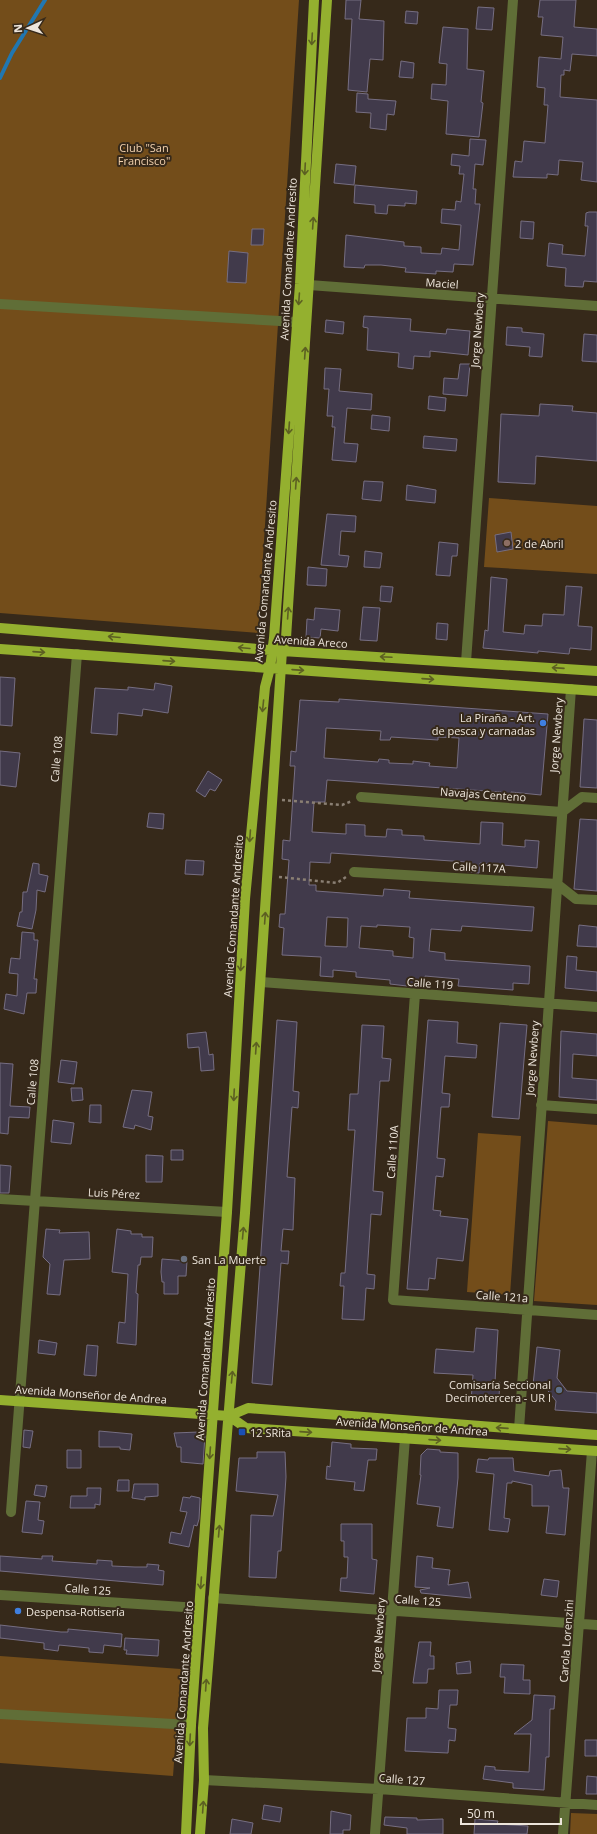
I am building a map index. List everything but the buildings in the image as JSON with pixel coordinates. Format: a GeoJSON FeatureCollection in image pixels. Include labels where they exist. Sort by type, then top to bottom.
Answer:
{"type":"FeatureCollection","features":[{"type":"Feature","properties":{"kind":"main road","name":"Avenida Comandante Andresito"},"geometry":{"type":"LineString","coordinates":[[200,1834],[204,1780],[203,1728],[229,1416],[274,799],[282,669],[278,651],[314,0]]}},
{"type":"Feature","properties":{"kind":"main road","name":"Avenida Comandante Andresito"},"geometry":{"type":"LineString","coordinates":[[186,1834],[191,1725],[227,1212],[245,899],[253,799],[265,687],[270,668],[286,638],[327,0]]}},
{"type":"Feature","properties":{"kind":"main road","name":"Avenida Areco"},"geometry":{"type":"LineString","coordinates":[[0,628],[278,651],[597,671]]}},
{"type":"Feature","properties":{"kind":"main road"},"geometry":{"type":"LineString","coordinates":[[0,649],[597,691]]}},
{"type":"Feature","properties":{"kind":"main road","name":"Avenida Monseñor de Andrea"},"geometry":{"type":"LineString","coordinates":[[0,1400],[213,1414],[229,1416],[246,1428],[595,1451]]}},
{"type":"Feature","properties":{"kind":"main road","name":"Avenida Monseñor de Andrea"},"geometry":{"type":"LineString","coordinates":[[229,1416],[248,1408],[597,1435]]}},
{"type":"Feature","properties":{"kind":"street","name":"Jorge Newbery"},"geometry":{"type":"LineString","coordinates":[[466,662],[513,0]]}},
{"type":"Feature","properties":{"kind":"street","name":"Maciel"},"geometry":{"type":"LineString","coordinates":[[309,285],[597,306]]}},
{"type":"Feature","properties":{"kind":"street"},"geometry":{"type":"LineString","coordinates":[[0,304],[297,322]]}},
{"type":"Feature","properties":{"kind":"street","name":"Calle 108"},"geometry":{"type":"LineString","coordinates":[[11,1512],[18,1401],[77,654]]}},
{"type":"Feature","properties":{"kind":"street","name":"Jorge Newbery"},"geometry":{"type":"LineString","coordinates":[[519,1429],[571,689]]}},
{"type":"Feature","properties":{"kind":"street","name":"Navajas Centeno"},"geometry":{"type":"LineString","coordinates":[[361,797],[562,812]]}},
{"type":"Feature","properties":{"kind":"street"},"geometry":{"type":"LineString","coordinates":[[562,812],[582,797],[597,798]]}},
{"type":"Feature","properties":{"kind":"street","name":"Calle 117A"},"geometry":{"type":"LineString","coordinates":[[354,872],[557,884]]}},
{"type":"Feature","properties":{"kind":"street"},"geometry":{"type":"LineString","coordinates":[[557,884],[576,899],[597,900]]}},
{"type":"Feature","properties":{"kind":"street","name":"Calle 119"},"geometry":{"type":"LineString","coordinates":[[261,982],[597,1007]]}},
{"type":"Feature","properties":{"kind":"street","name":"Calle 110A"},"geometry":{"type":"LineString","coordinates":[[406,1301],[393,1300],[415,994]]}},
{"type":"Feature","properties":{"kind":"street"},"geometry":{"type":"LineString","coordinates":[[541,1105],[597,1109]]}},
{"type":"Feature","properties":{"kind":"street","name":"Luis Pérez"},"geometry":{"type":"LineString","coordinates":[[0,1199],[227,1212]]}},
{"type":"Feature","properties":{"kind":"street","name":"Calle 121a"},"geometry":{"type":"LineString","coordinates":[[406,1301],[597,1315]]}},
{"type":"Feature","properties":{"kind":"street","name":"Jorge Newbery"},"geometry":{"type":"LineString","coordinates":[[376,1834],[405,1438]]}},
{"type":"Feature","properties":{"kind":"street","name":"Carola Lorenzini"},"geometry":{"type":"LineString","coordinates":[[563,1834],[579,1624],[595,1451]]}},
{"type":"Feature","properties":{"kind":"street","name":"Calle 125"},"geometry":{"type":"LineString","coordinates":[[0,1595],[199,1608]]}},
{"type":"Feature","properties":{"kind":"street","name":"Calle 125"},"geometry":{"type":"LineString","coordinates":[[213,1598],[597,1625]]}},
{"type":"Feature","properties":{"kind":"street"},"geometry":{"type":"LineString","coordinates":[[0,1714],[191,1725]]}},
{"type":"Feature","properties":{"kind":"street","name":"Calle 127"},"geometry":{"type":"LineString","coordinates":[[204,1780],[379,1789],[597,1805]]}},
{"type":"Feature","properties":{"kind":"path"},"geometry":{"type":"LineString","coordinates":[[274,799],[342,805],[361,797]]}},
{"type":"Feature","properties":{"kind":"path"},"geometry":{"type":"LineString","coordinates":[[268,876],[337,883],[354,872]]}},
{"type":"Feature","properties":{"kind":"green space","name":"Club \"San Francisco\""},"geometry":{"type":"Polygon","coordinates":[[[0,0],[299,0],[258,633],[0,613],[0,0]]]}},
{"type":"Feature","properties":{"kind":"green space"},"geometry":{"type":"Polygon","coordinates":[[[489,498],[597,506],[597,574],[484,567],[489,498]]]}},
{"type":"Feature","properties":{"kind":"green space"},"geometry":{"type":"Polygon","coordinates":[[[548,1121],[597,1125],[597,1305],[534,1301],[548,1121]]]}},
{"type":"Feature","properties":{"kind":"green space"},"geometry":{"type":"Polygon","coordinates":[[[478,1133],[521,1136],[510,1295],[467,1292],[478,1133]]]}},
{"type":"Feature","properties":{"kind":"green space"},"geometry":{"type":"Polygon","coordinates":[[[0,1656],[181,1669],[173,1776],[0,1763],[0,1656]]]}},
{"type":"Feature","properties":{"kind":"green space"},"geometry":{"type":"Polygon","coordinates":[[[571,1813],[597,1814],[597,1834],[570,1834],[571,1813]]]}},
{"type":"Feature","properties":{"kind":"waterway"},"geometry":{"type":"LineString","coordinates":[[0,78],[12,53],[45,0]]}},
{"type":"Feature","properties":{"kind":"place","name":"2 de Abril"},"geometry":{"type":"Point","coordinates":[507,543]}},
{"type":"Feature","properties":{"kind":"place","name":"La Piraña - Art. de pesca y carnadas"},"geometry":{"type":"Point","coordinates":[543,723]}},
{"type":"Feature","properties":{"kind":"place","name":"San La Muerte"},"geometry":{"type":"Point","coordinates":[184,1259]}},
{"type":"Feature","properties":{"kind":"place","name":"Comisaría Seccional Decimotercera - UR I"},"geometry":{"type":"Point","coordinates":[559,1390]}},
{"type":"Feature","properties":{"kind":"place","name":"12 SRita"},"geometry":{"type":"Point","coordinates":[242,1432]}},
{"type":"Feature","properties":{"kind":"place","name":"Despensa-Rotisería"},"geometry":{"type":"Point","coordinates":[18,1611]}}]}
